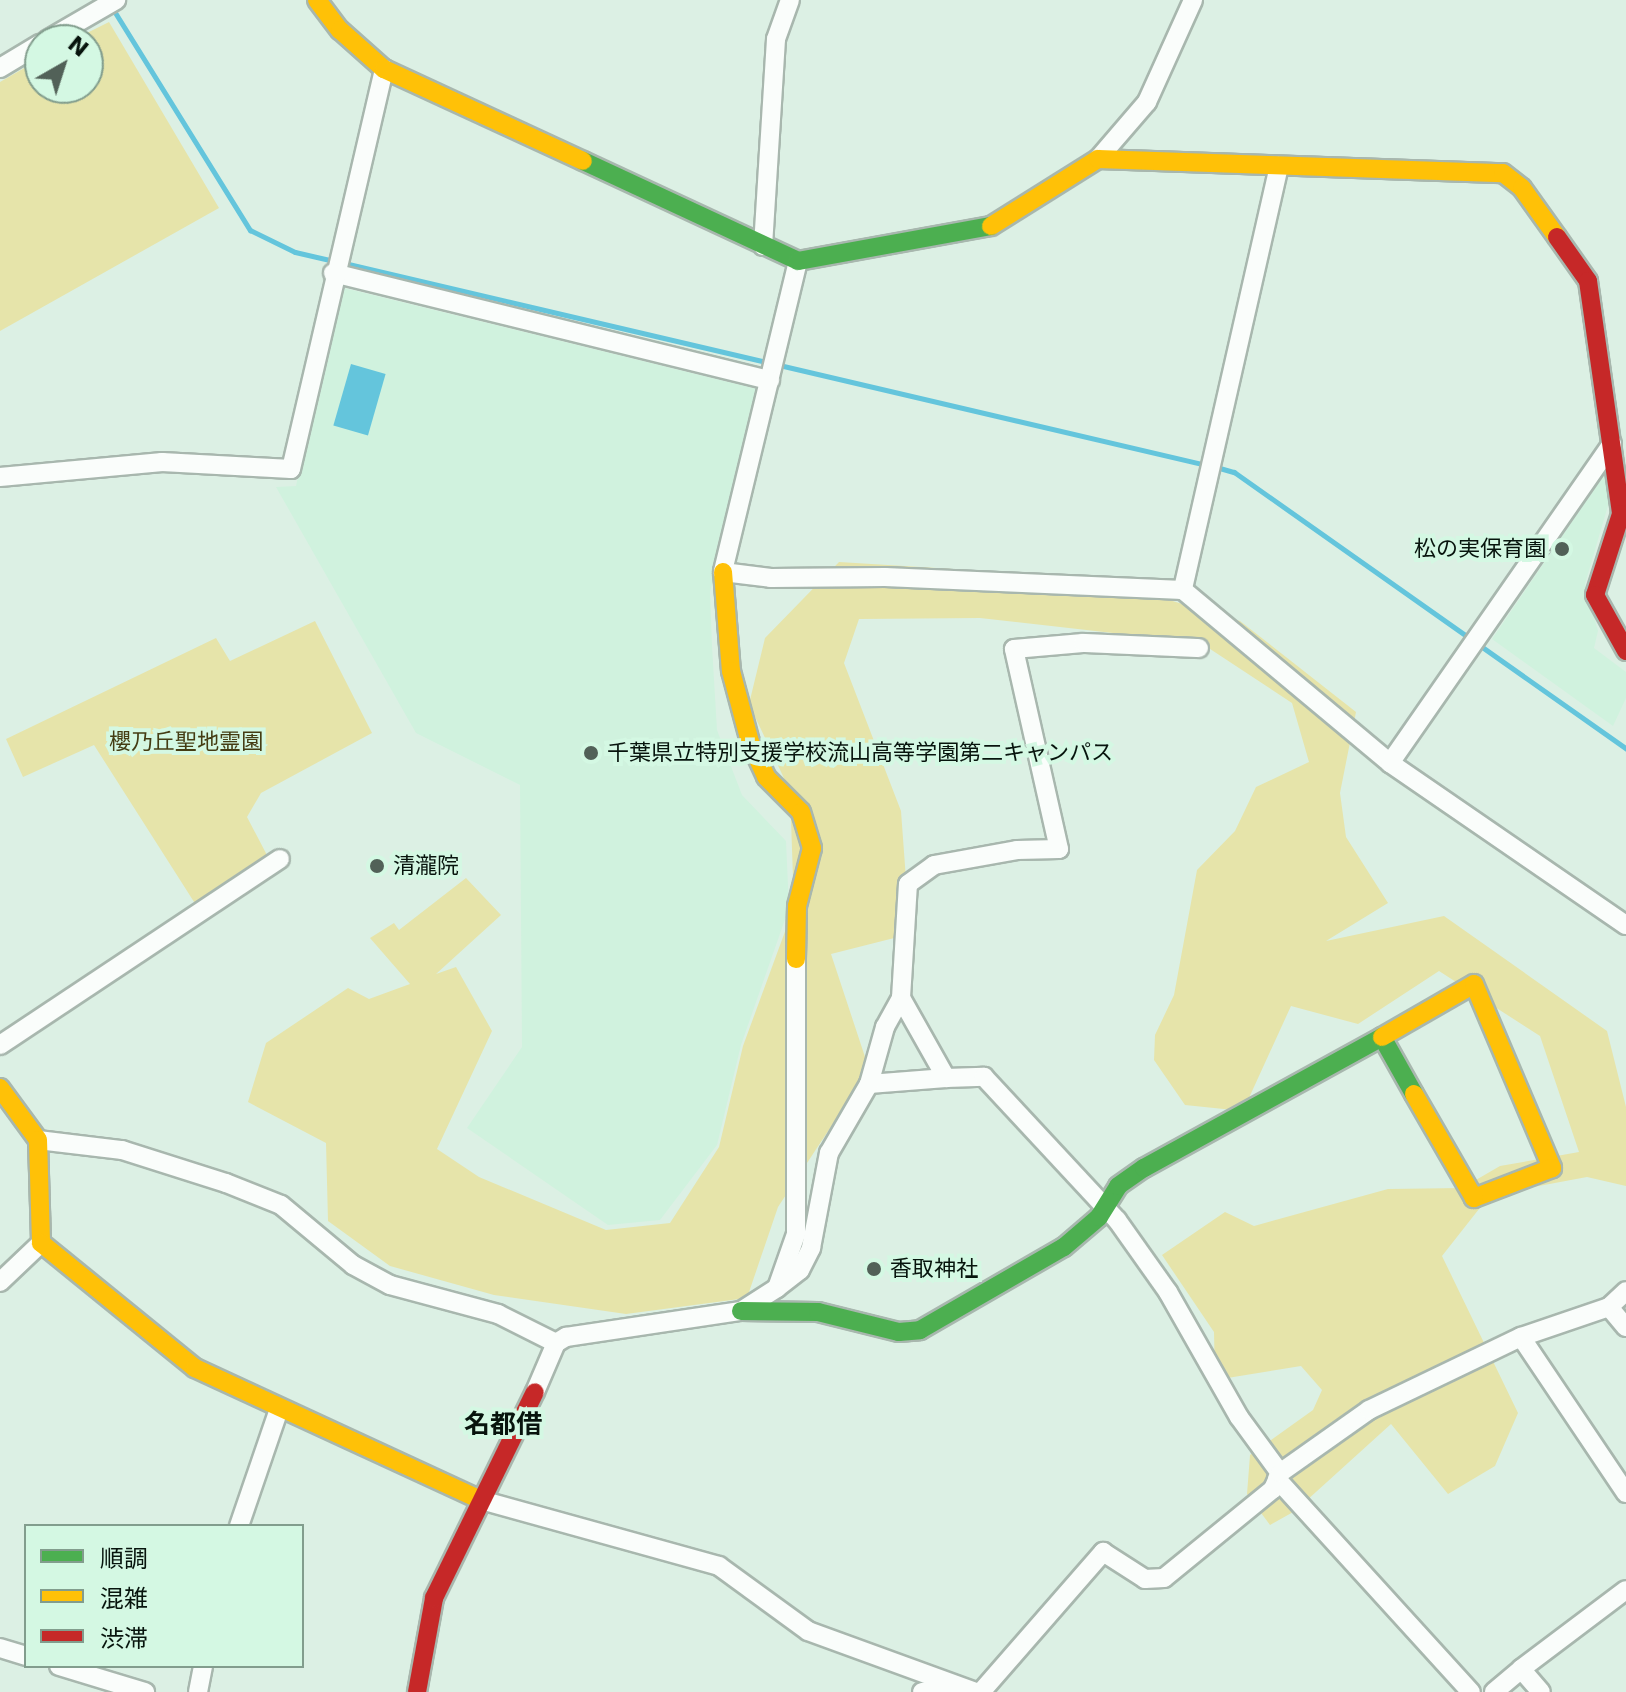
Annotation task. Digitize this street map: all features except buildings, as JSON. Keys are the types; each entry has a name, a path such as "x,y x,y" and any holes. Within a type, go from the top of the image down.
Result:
{"street":[{"path":"317,0 340,30 384,69 798,261 993,226 1098,159 1147,102 1193,0"},
{"path":"763,246 776,39 790,0"},
{"path":"75,24 108,5"},
{"path":"0,68 24,54"},
{"path":"0,477 162,462 291,469 334,270 384,69"},
{"path":"1098,159 1494,171 1522,188 1588,281 1621,514 1595,595 1611,632 1626,651"},
{"path":"1183,590 1205,480 1279,166"},
{"path":"777,1288 796,1234 797,906 812,848 801,812 766,777 750,742 729,658 723,572 798,261"},
{"path":"334,270 772,376"},
{"path":"1390,763 1612,444"},
{"path":"723,572 771,578 885,577 1183,590 1390,763 1626,925"},
{"path":"741,1311 800,1270 811,1248 829,1153 869,1084 885,1027 901,998 905,892 916,876 934,865 972,857 1059,849 1014,649 1083,643 1199,648"},
{"path":"0,1045 280,859"},
{"path":"417,1692 434,1598 556,1343 566,1337 741,1311 818,1312 899,1332 920,1330 1064,1247 1099,1217 1101,1207 1144,1168 1474,984 1552,1168 1474,1198 1382,1037"},
{"path":"901,998 946,1078"},
{"path":"869,1084 984,1077 1014,1104 1101,1207 1117,1220 1161,1281 1210,1372 1279,1476 1471,1692"},
{"path":"0,1088 38,1140 41,1243 0,1282"},
{"path":"38,1140 122,1150 281,1205 353,1265 390,1285 498,1314 556,1343"},
{"path":"41,1243 195,1368 279,1409 481,1500 719,1566 808,1631 955,1686 979,1692 1103,1552 1145,1579 1164,1578 1273,1489 1279,1476 1369,1410 1521,1337 1609,1307 1626,1291"},
{"path":"1609,1307 1626,1327"},
{"path":"1521,1337 1626,1493"},
{"path":"240,1524 279,1409"},
{"path":"1494,1692 1626,1590"},
{"path":"0,1648 24,1655"},
{"path":"66,1668 145,1692"},
{"path":"198,1692 203,1668"},
{"path":"1521,1669 1541,1692"},
{"path":"922,1692 955,1686"}],"shaded area":[{"name":"千葉県立特別支援学校流山高等学園第二キャンパス","path":"344,288 761,390 710,592 712,646 717,730 742,795 786,841 789,908 741,1045 717,1145 660,1220 608,1225 467,1128 522,1047 520,785 416,733 276,487 296,486 335,298"},
{"path":"1608,469 1612,492 1585,584 1598,631 1594,648 1626,672 1626,698 1613,726 1492,639"}],"green space":[{"path":"109,22 219,208 0,331 0,82 24,68 24,104 104,104 104,24"},
{"path":"839,562 1018,573 1142,592 1240,621 1356,712 1340,793 1346,837 1388,903 1326,941 1444,916 1607,1031 1626,1107 1626,1186 1587,1177 1490,1195 1442,1256 1518,1413 1495,1466 1448,1494 1391,1424 1295,1511 1270,1525 1247,1494 1250,1455 1313,1410 1322,1390 1301,1366 1215,1380 1214,1332 1162,1255 1225,1212 1254,1226 1388,1189 1462,1188 1500,1166 1579,1152 1540,1036 1439,971 1358,1024 1291,1006 1243,1111 1185,1105 1154,1060 1155,1035 1174,995 1197,870 1235,831 1256,787 1309,762 1292,703 1201,643 980,618 859,619 844,663 901,811 910,934 831,954 869,1069 778,1207 747,1298 626,1314 494,1295 390,1266 328,1221 326,1143 248,1102 266,1043 348,988 369,999 410,984 370,938 394,923 399,930 466,878 501,915 436,974 456,967 492,1031 437,1149 479,1177 606,1230 670,1223 719,1147 743,1046 794,907 790,791 749,704 765,638"},
{"name":"櫻乃丘聖地霊園","path":"315,621 372,733 261,793 247,817 269,859 196,905 94,745 23,777 6,739 216,638 230,661"}],"water":[{"path":"351,364 386,374 368,435 333,426"}],"waterway":[{"path":"111,6 250,230 295,252 334,261"},
{"path":"344,263 1206,465"},
{"path":"1216,467 1234,472 1626,749"}],"traffic: fast":[{"path":"583,161 798,261 991,226"},
{"path":"741,1311 818,1312 899,1332 920,1330 1064,1247 1099,1217 1118,1186 1144,1168 1382,1037 1414,1094"}],"traffic: slow":[{"path":"317,0 340,30 384,69 583,161"},
{"path":"991,226 1098,159 1503,173 1522,188 1557,237"},
{"path":"723,572 731,671 750,742 766,777 801,812 812,848 797,906 796,959"},
{"path":"1382,1037 1474,984 1552,1168 1474,1198 1414,1094"},
{"path":"0,1088 38,1140 41,1243 195,1368 481,1500"}],"traffic: jam":[{"path":"1557,237 1588,281 1621,514 1595,595 1626,651"},
{"path":"417,1692 434,1598 535,1392"}],"place":[{"name":"松の実保育園","path":"1562,549"},
{"name":"千葉県立特別支援学校流山高等学園第二キャンパス","path":"591,753"},
{"name":"清瀧院","path":"377,866"},
{"name":"香取神社","path":"874,1269"}],"district":[{"name":"名都借","path":"503,1425"}]}
